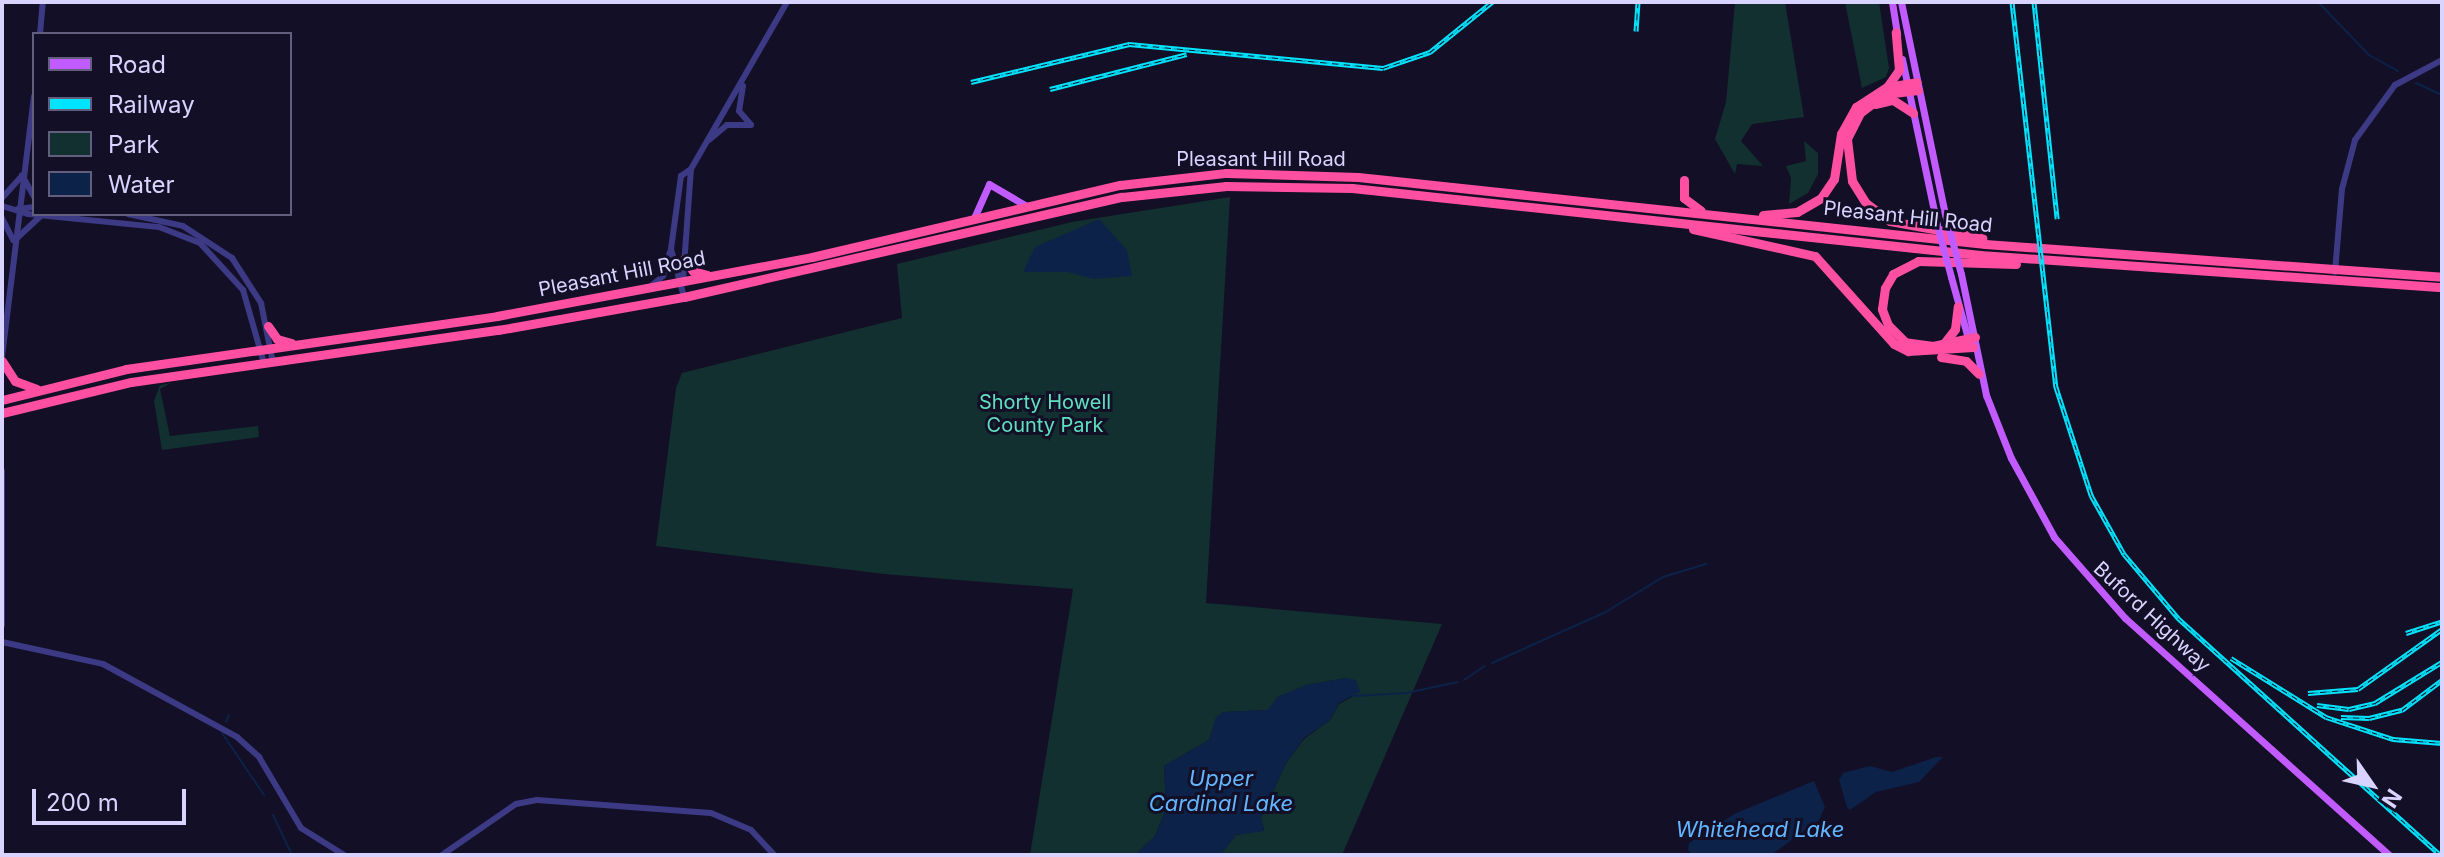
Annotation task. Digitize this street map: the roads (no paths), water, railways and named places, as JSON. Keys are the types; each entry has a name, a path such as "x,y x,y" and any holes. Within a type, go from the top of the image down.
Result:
{"highway":[{"path":"1887,87 1899,70 1896,32"},
{"path":"1740,217 1797,212 1821,198 1834,179 1847,119 1867,97 1887,87 1912,87"},
{"path":"1912,87 1885,94 1860,113 1847,139 1847,162 1858,192 1890,221 2065,251"},
{"path":"1847,162 1856,125 1874,104 1893,100 1913,113"},
{"name":"Pleasant Hill Road","path":"2,400 37,389 156,363 302,345 649,287 1025,205 1179,176 1240,173 1373,178 2065,251 2442,287"},
{"path":"1684,180 1684,198 1708,214"},
{"name":"Pleasant Hill Road","path":"2,413 127,382 269,363 684,297 1122,197 1226,186 1352,188 2091,264 2442,277"},
{"path":"1663,222 1796,249 1829,266 1894,344 1908,351 1972,341"},
{"path":"684,259 693,271 710,276"},
{"path":"1972,341 1942,344 1905,342 1888,325 1882,309 1885,288 1901,268 1918,261 2091,264"},
{"path":"1845,284 1862,316 1898,353 1923,359 1957,358 1979,374"},
{"path":"1942,344 1955,329 1958,306"},
{"path":"268,326 278,340 302,345"},
{"path":"2,359 15,381 37,389"}],"main road":[{"name":"Buford Highway","path":"1892,2 1896,32 1961,274 1979,374 2022,479 2054,537 2082,575 2389,855"},
{"name":"Buford Highway","path":"1901,2 1913,113 1958,306 1972,341"},
{"path":"974,218 989,184 1025,205"}],"street":[{"path":"40,32 43,2"},
{"path":"649,287 663,276 671,249 675,195 681,176 691,169 787,2"},
{"path":"2334,275 2342,189 2355,140 2395,85 2442,60"},
{"path":"707,141 727,125 751,125 739,111 744,80"},
{"path":"2,359 32,109"},
{"path":"682,281 691,169"},
{"path":"22,175 32,193"},
{"path":"2,198 22,175"},
{"path":"2,206 32,212"},
{"path":"18,209 32,207"},
{"path":"14,241 26,225 41,216"},
{"path":"53,216 159,227 200,243 243,290 269,363"},
{"path":"137,216 183,226 222,249 252,285 268,326 266,349"},
{"path":"2,218 14,241"},
{"path":"671,249 684,297"},
{"path":"2,471 2,625"},
{"path":"2,642 103,664 237,737 259,757 301,828 344,855"},
{"path":"442,855 516,804 537,800 711,813 751,830 774,855"}],"water":[{"path":"1099,219 1127,250 1132,276 1094,279 1068,272 1023,272 1035,247"},
{"name":"Upper Cardinal Lake","path":"1346,678 1356,680 1360,692 1339,703 1330,720 1304,738 1286,763 1261,818 1264,831 1236,835 1220,855 1135,855 1155,836 1166,809 1164,766 1209,740 1216,717 1224,712 1268,710 1278,697 1306,685"},
{"path":"1943,757 1919,782 1876,792 1850,810 1847,807 1839,780 1843,773 1870,766 1892,772"},
{"name":"Whitehead Lake","path":"1814,781 1825,807 1819,820 1771,855 1693,855 1688,850 1689,843 1736,813"}],"waterway":[{"path":"2318,2 2369,55 2398,71"},
{"path":"2416,83 2442,95"},
{"path":"1492,663 1604,613 1663,577 1706,564"},
{"path":"1464,680 1485,666"},
{"path":"1354,696 1406,693 1458,682"},
{"path":"226,722 229,715"},
{"path":"222,733 264,795"},
{"path":"273,815 292,855"}],"railway":[{"path":"971,82 1129,44 1383,68 1430,52 1492,2"},
{"path":"1636,31 1638,2"},
{"path":"2012,2 2056,387 2091,495 2124,554 2178,618 2440,855"},
{"path":"2034,2 2057,219"},
{"path":"1050,89 1187,54"},
{"path":"2406,633 2442,621"},
{"path":"2308,693 2358,689 2442,629"},
{"path":"2231,658 2326,717 2393,739 2442,743"},
{"path":"2317,705 2349,709 2375,703 2442,662"},
{"path":"2341,717 2369,718 2402,710 2442,680"}],"park label":[{"name":"Shorty Howell County Park","path":"1045,414"}]}
